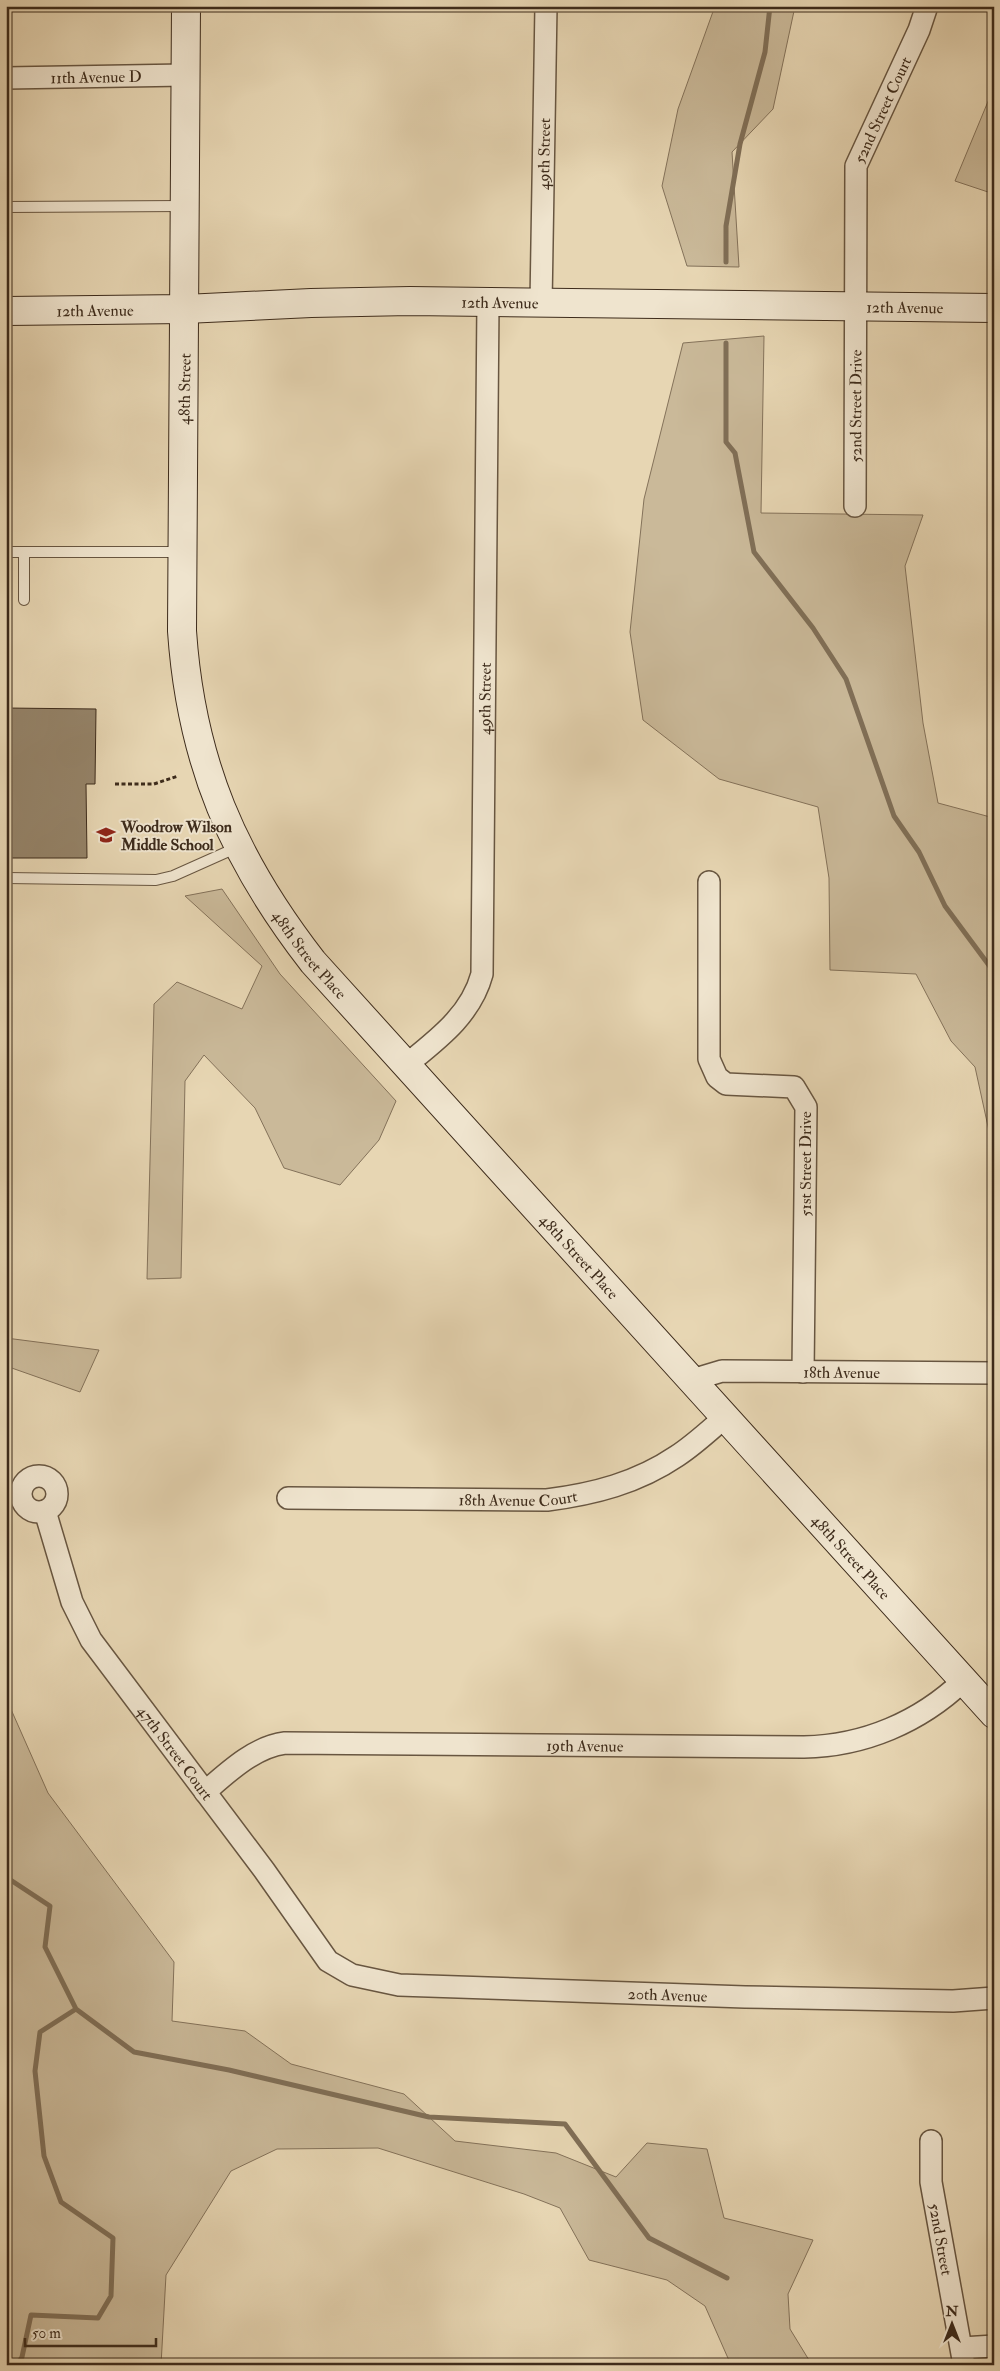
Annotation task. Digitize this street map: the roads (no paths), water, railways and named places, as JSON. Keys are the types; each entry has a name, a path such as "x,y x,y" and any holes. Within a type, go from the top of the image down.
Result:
{"street":[{"name":"48th Street","path":"186,6 182,552 184,660 199,745 207,770"},
{"name":"49th Street","path":"541,303 546,6"},
{"name":"52nd Street Court","path":"854,306 856,166 919,30 927,6"},
{"name":"11th Avenue D","path":"6,78 185,75"},
{"name":"49th Street","path":"406,1065 460,1017 477,991 482,974 488,302"},
{"name":"12th Avenue","path":"6,311 185,309 311,303 488,302 994,308"},
{"name":"52nd Street Drive","path":"854,306 855,506"},
{"name":"48th Street Place","path":"207,770 238,847 281,921 313,962 994,1714"},
{"name":"51st Street Drive","path":"709,882 709,1060 717,1077 726,1084 794,1086 806,1107 803,1372"},
{"name":"18th Avenue","path":"692,1380 722,1371 994,1373"},
{"name":"18th Avenue Court","path":"288,1498 547,1500 572,1497 635,1480 678,1456 725,1417"},
{"name":"47th Street Court","path":"46,1511 72,1602 91,1640 160,1735 205,1792 317,1947 328,1961 343,1971"},
{"name":"19th Avenue","path":"205,1792 259,1750 270,1745 285,1743 794,1747 841,1744 865,1739 925,1712 942,1701 964,1681"},
{"name":"20th Avenue","path":"343,1971 352,1975 399,1985 765,1998 952,2001 994,1998"},
{"name":"52nd Street","path":"931,2140 932,2182 938,2229 963,2356"},
{"path":"963,2356 994,2346"}],"lane":[{"path":"6,207 184,206"},
{"path":"6,552 182,552"},
{"path":"24,552 24,600"},
{"path":"6,878 156,880 173,876 238,847"}],"waterway":[{"path":"726,262 726,226 740,144 765,52 770,6"},
{"path":"726,343 726,442 735,453 754,552 813,628 846,679 894,816 919,852 945,906 994,972"},
{"path":"6,1829 6,1836"},
{"path":"6,1877 50,1906 45,1947 76,2009 134,2052 229,2070 429,2117 565,2124 649,2238 727,2278"},
{"path":"17,2365 22,2357 31,2315 98,2318 111,2296 113,2238 61,2202 44,2156 35,2071 40,2032 76,2009"}],"place":[{"name":"Woodrow Wilson Middle School","path":"106,835"}]}
